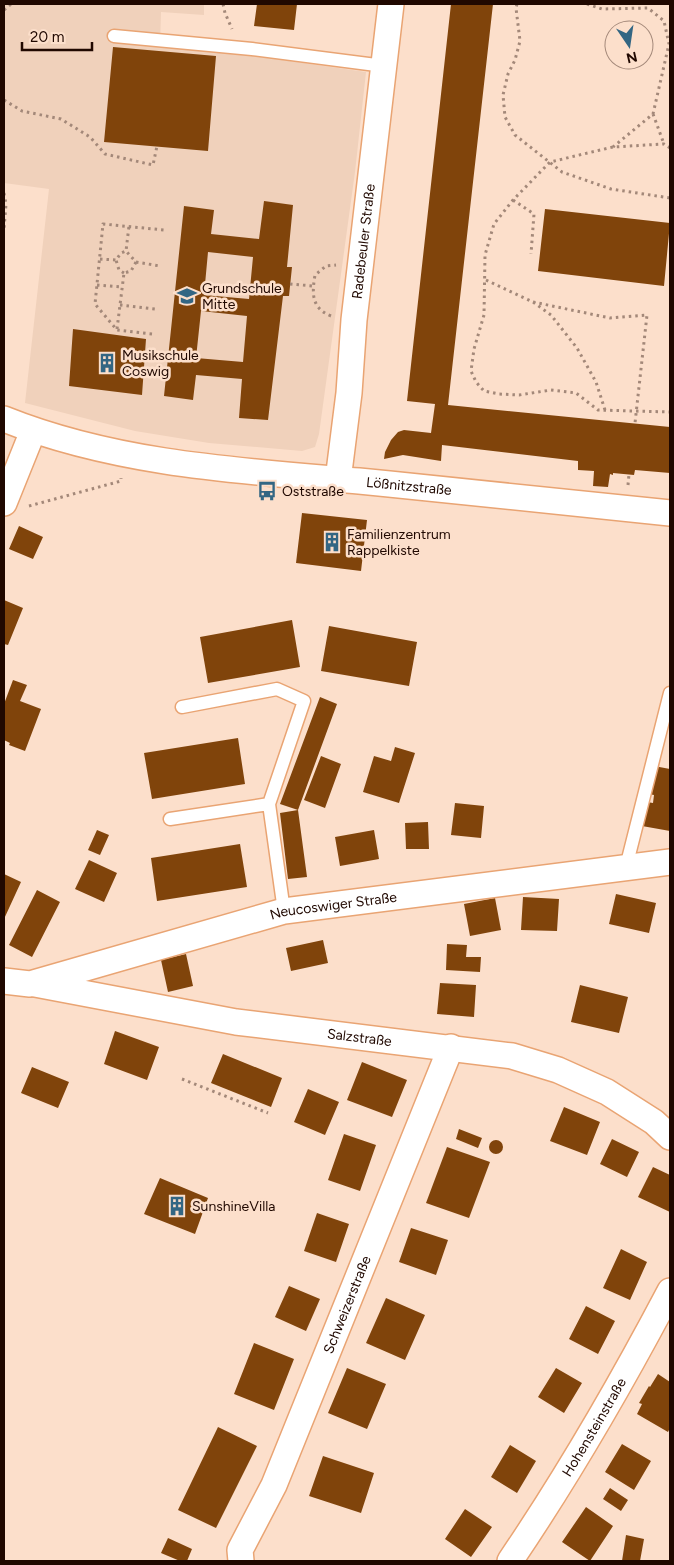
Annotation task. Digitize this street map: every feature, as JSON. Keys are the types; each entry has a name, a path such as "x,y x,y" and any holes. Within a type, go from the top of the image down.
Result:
{"street":[{"name":"Radebeuler Straße","path":"338,480 349,393 354,320 391,4"},
{"name":"Lößnitzstraße","path":"4,419 33,431 127,455 270,474 473,492 670,513"},
{"path":"13,505 33,431"},
{"name":"Neucoswiger Straße","path":"4,982 30,984 284,911 670,862"},
{"name":"Salzstraße","path":"30,984 236,1022 512,1056 558,1070 607,1092 654,1122 670,1137"},
{"name":"Schweizerstraße","path":"241,1561 240,1550 274,1484 451,1047"},
{"name":"Hohensteinstraße","path":"510,1561 584,1446 633,1361 670,1291"}],"lane":[{"path":"114,36 252,49 384,66"},
{"path":"182,708 278,689 304,701 269,804 284,911"},
{"path":"626,867 670,693"},
{"path":"170,819 269,804"}],"path":[{"path":"4,10 12,4"},
{"path":"517,4 520,41 515,60 508,74 504,95 505,117 515,135 562,172 611,189 670,198"},
{"path":"588,4 602,9 648,8 664,22 669,44 653,114 664,144 670,148"},
{"path":"4,100 22,111 61,119 90,137 105,154 153,164 157,146"},
{"path":"612,147 653,114"},
{"path":"664,144 612,147 550,162 513,200 494,224 485,255 484,314 474,349 471,371 484,391 519,395 551,390 576,392 598,410 670,412"},
{"path":"4,193 6,204 4,229"},
{"path":"513,200 534,214 531,254"},
{"path":"152,334 116,330 95,304 103,224 164,230"},
{"path":"129,226 126,251 136,262 160,266"},
{"path":"116,260 121,253 126,251"},
{"path":"100,259 116,260"},
{"path":"116,260 119,270 124,273"},
{"path":"124,273 131,270 136,262"},
{"path":"354,320 329,315 319,308 312,293 315,274 326,266 348,264 360,267"},
{"path":"116,330 124,273"},
{"path":"486,280 533,302 551,315 577,348 596,382 605,410"},
{"path":"290,284 313,286"},
{"path":"97,285 122,287"},
{"path":"533,302 610,318 648,315 635,423"},
{"path":"120,305 155,309"},
{"path":"13,505 120,481 127,455"},
{"path":"182,1079 268,1113"}],"shaded area":[{"name":"Grundschule Mitte","path":"4,4 204,4 204,15 161,12 160,46 225,52 366,72 355,172 319,434 315,447 302,451 209,443 135,431 25,403 49,189 4,183"}],"building":[{"path":"257,4 297,4 294,30 254,26"},
{"path":"451,4 493,4 448,405 670,427 670,473 635,470 634,475 613,473 613,475 610,474 608,487 593,486 594,471 578,470 578,461 442,445 441,461 403,455 384,459 391,440 398,432 404,430 431,433 435,404 407,401"},
{"path":"113,47 216,56 208,151 104,142"},
{"path":"264,201 293,205 287,267 292,267 289,296 283,296 268,420 239,418 242,379 196,375 193,400 164,396 184,206 214,210 211,234 259,239","holes":["208,252 253,257 249,299 204,295","201,311 247,316 243,362 196,358"]},
{"path":"545,209 670,223 664,286 538,271"},
{"name":"Musikschule Coswig","path":"73,329 146,339 142,395 69,386"},
{"name":"Familienzentrum Rappelkiste","path":"302,513 367,520 361,571 296,563"},
{"path":"19,526 43,537 33,559 9,549"},
{"path":"4,600 23,608 8,645 4,644"},
{"path":"292,620 300,667 208,683 200,637"},
{"path":"329,626 417,642 409,686 321,671"},
{"path":"13,680 27,685 20,701 41,709 25,751 9,745 10,743 4,740 4,704"},
{"path":"320,697 337,704 298,810 280,804"},
{"path":"238,738 245,784 152,799 144,753"},
{"path":"395,747 415,753 399,803 363,792 374,756 391,761"},
{"path":"321,756 341,764 325,808 304,800"},
{"path":"654,766 670,769 670,831 642,826 647,802 653,803 654,795 649,794"},
{"path":"455,803 484,806 481,838 451,835"},
{"path":"298,810 307,877 288,879 280,813"},
{"path":"428,822 429,849 406,849 405,823"},
{"path":"97,830 109,835 100,855 88,850"},
{"path":"374,830 379,859 340,866 335,837"},
{"path":"240,844 247,887 157,901 151,858"},
{"path":"89,860 117,873 104,902 75,889"},
{"path":"4,874 21,882 4,919"},
{"path":"37,890 60,902 32,957 9,945"},
{"path":"616,894 656,903 649,933 609,924"},
{"path":"523,897 559,899 557,931 521,930"},
{"path":"495,898 501,930 470,936 464,904"},
{"path":"323,940 328,963 291,971 286,948"},
{"path":"447,944 467,945 466,957 481,957 480,972 446,970"},
{"path":"186,954 193,986 168,992 161,960"},
{"path":"440,983 476,985 474,1017 437,1014"},
{"path":"580,985 628,997 619,1033 571,1022"},
{"path":"115,1031 159,1047 147,1080 104,1064"},
{"path":"223,1054 282,1078 271,1107 211,1083"},
{"path":"362,1062 407,1080 392,1117 347,1100"},
{"path":"32,1067 69,1082 58,1108 21,1093"},
{"path":"308,1089 339,1102 325,1135 294,1122"},
{"path":"564,1107 600,1122 587,1155 550,1141"},
{"path":"459,1129 482,1138 478,1148 456,1139"},
{"path":"344,1134 376,1145 360,1191 328,1180"},
{"path":"612,1139 639,1152 627,1177 600,1164"},
{"path":"496,1140 501,1142 503,1147 501,1152 496,1154 491,1152 489,1147 491,1142"},
{"path":"447,1147 490,1162 469,1218 426,1203"},
{"path":"653,1167 670,1175 670,1212 638,1197"},
{"name":"SunshineVilla","path":"160,1178 208,1198 195,1234 144,1214"},
{"path":"317,1213 349,1224 336,1262 304,1251"},
{"path":"411,1228 448,1240 436,1275 399,1262"},
{"path":"621,1249 647,1262 630,1300 603,1288"},
{"path":"289,1286 320,1299 306,1331 275,1317"},
{"path":"386,1298 425,1315 405,1360 366,1343"},
{"path":"586,1306 615,1321 598,1354 569,1339"},
{"path":"254,1343 294,1359 274,1410 234,1394"},
{"path":"347,1368 386,1384 367,1429 328,1413"},
{"path":"556,1368 582,1383 564,1413 538,1397"},
{"path":"658,1374 670,1382 670,1428 668,1432 637,1414 642,1404 639,1403"},
{"path":"218,1427 257,1446 216,1528 178,1510"},
{"path":"622,1444 651,1461 634,1490 605,1472"},
{"path":"510,1445 536,1461 517,1493 491,1477"},
{"path":"323,1456 374,1473 361,1513 309,1496"},
{"path":"610,1488 628,1500 621,1511 603,1499"},
{"path":"586,1507 613,1526 590,1561 562,1542"},
{"path":"465,1509 492,1527 471,1557 445,1539"},
{"path":"626,1535 644,1539 640,1561 622,1561"},
{"path":"168,1538 192,1549 187,1561 180,1561 161,1553"}],"place":[{"name":"Grundschule Mitte","path":"187,296"},
{"name":"Musikschule Coswig","path":"107,363"},
{"name":"Oststraße","path":"267,491"},
{"name":"Familienzentrum Rappelkiste","path":"332,542"},
{"name":"SunshineVilla","path":"177,1206"}]}
